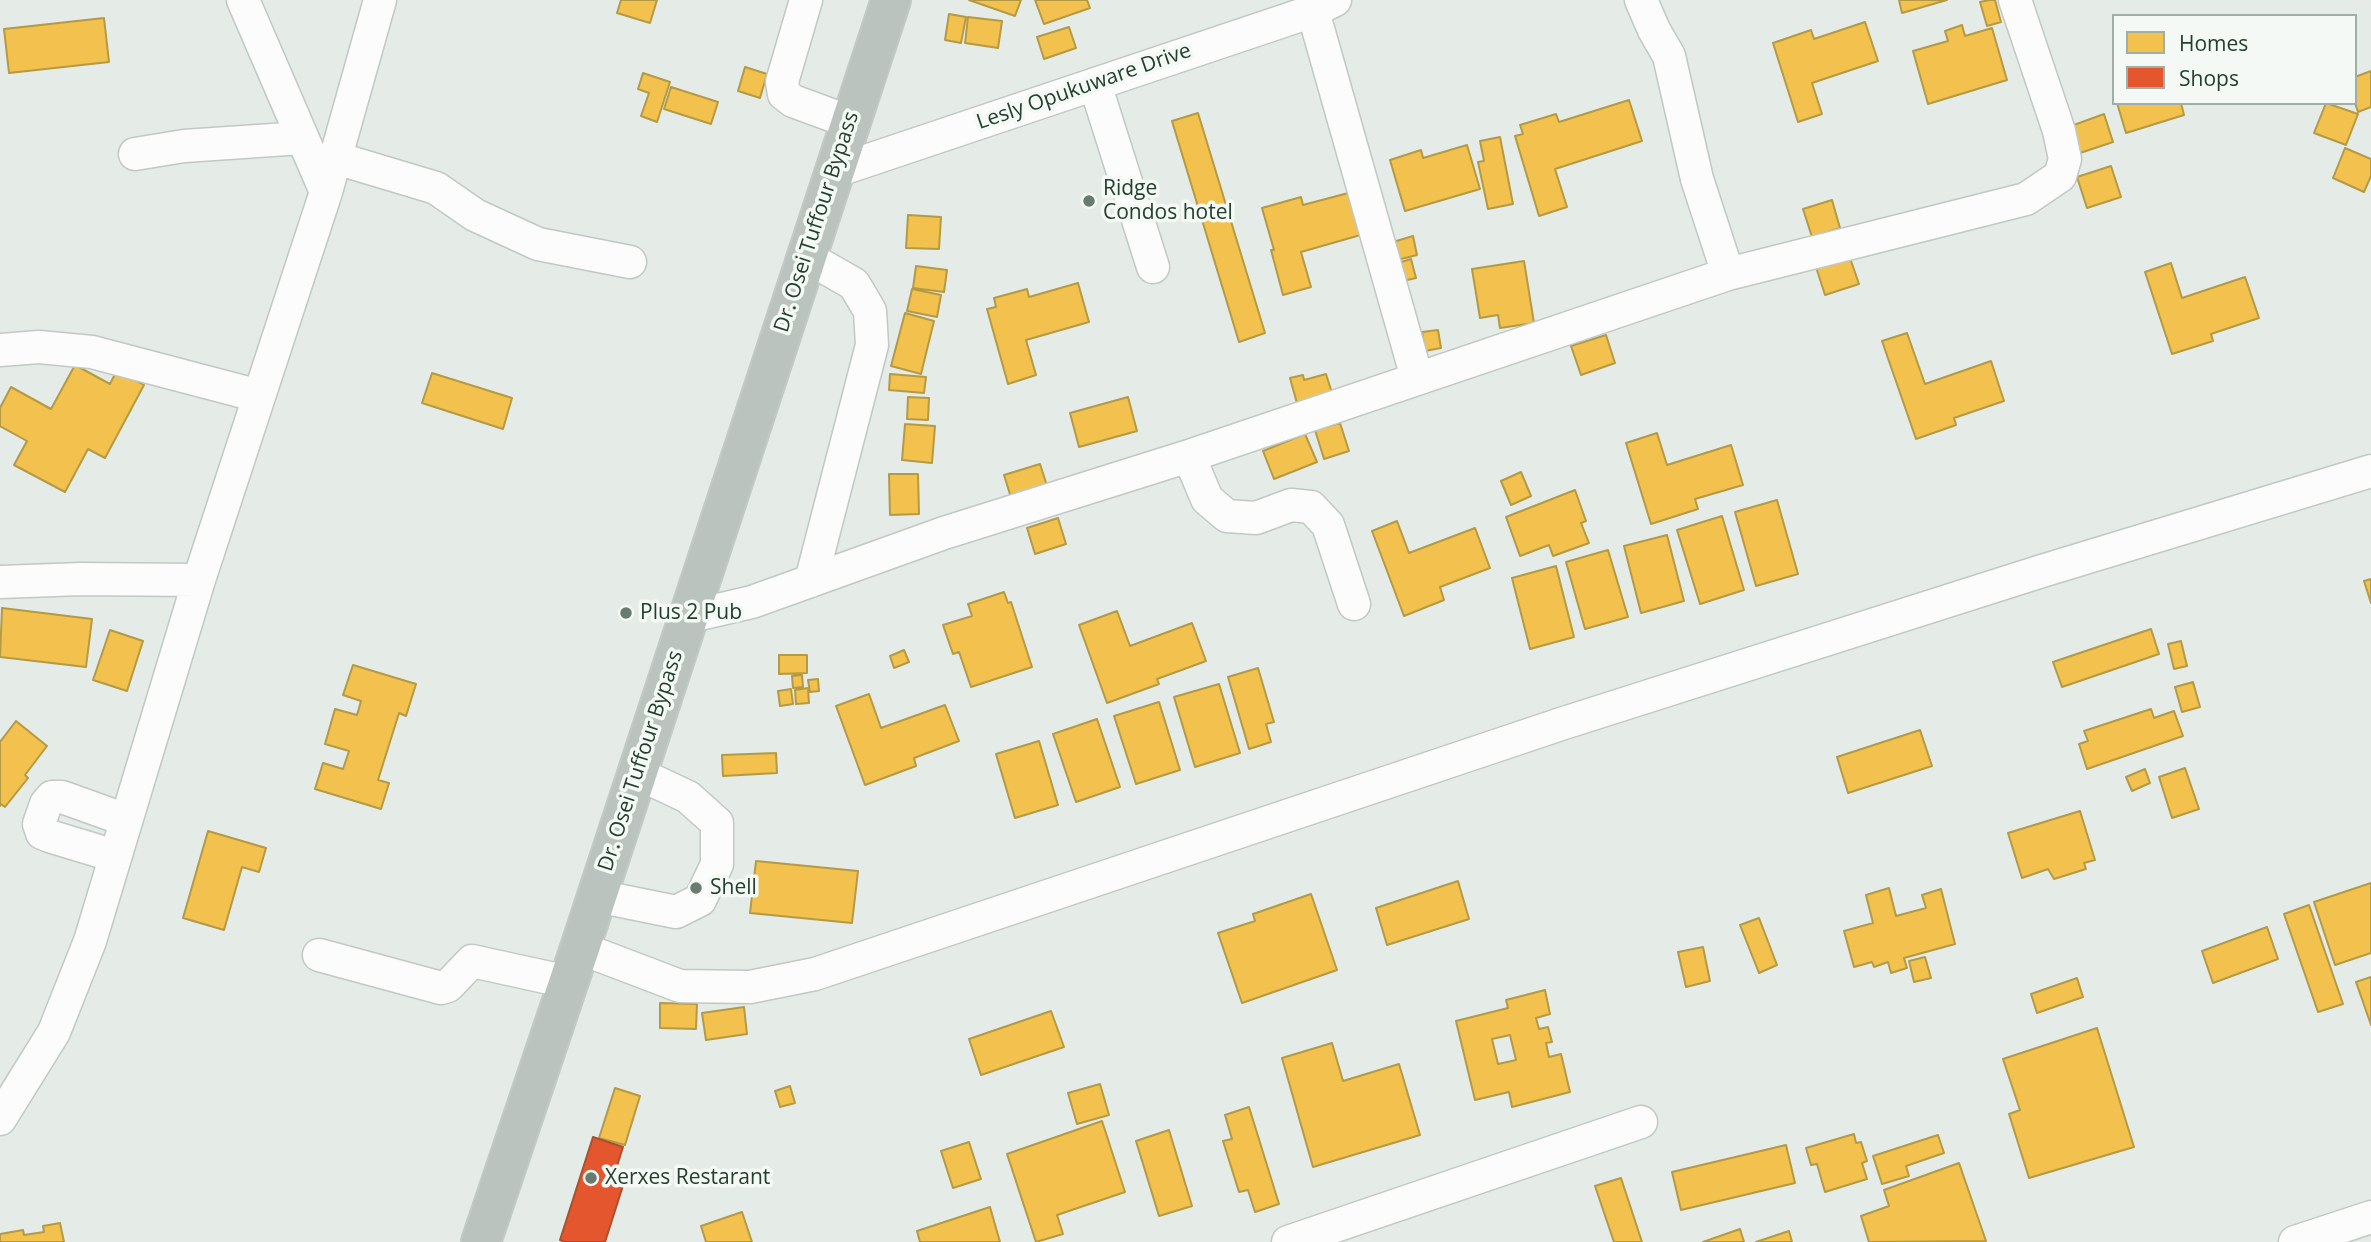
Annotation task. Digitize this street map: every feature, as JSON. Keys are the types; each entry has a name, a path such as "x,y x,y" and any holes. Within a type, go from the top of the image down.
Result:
{"highway":[{"name":"Dr. Osei Tuffour Bypass","path":"481,1242 891,0"}],"street":[{"path":"243,0 326,192"},
{"path":"0,1119 54,1032 90,942 199,580 326,192 380,0"},
{"path":"806,0 782,82 784,94 793,101 850,122"},
{"path":"1641,0 1669,56 1697,179 1728,274"},
{"path":"687,617 752,602 944,533 1189,456 1728,274 2026,199 2060,176 2065,159 2059,131 2015,0"},
{"path":"1324,5 1417,378"},
{"name":"Lesly Opukuware Drive","path":"833,172 1324,5"},
{"path":"1096,84 1153,267"},
{"path":"135,154 184,146 302,138"},
{"path":"336,158 436,188 474,215 538,244 630,262"},
{"path":"805,256 854,284 870,311 873,345 811,581"},
{"path":"0,350 39,347 92,352 259,396"},
{"path":"1189,456 1207,499 1227,516 1256,518 1291,505 1311,507 1328,525 1354,604"},
{"path":"319,955 440,988 448,986 472,961 574,965 680,986 750,987 815,974 1564,723 2042,571 2371,471"},
{"path":"0,582 81,579 199,580"},
{"path":"597,896 676,912 700,900 717,864 717,823 688,797 637,773"},
{"path":"116,856 49,836 42,833 39,824 46,804 52,797 62,797 126,820"},
{"path":"1288,1242 1641,1122"},
{"path":"2295,1242 2371,1217"}],"building: Homes":[{"path":"621,0 657,0 650,23 617,13"},
{"path":"969,0 1021,0 1015,16"},
{"path":"1035,0 1087,0 1090,8 1044,24"},
{"path":"1899,0 1947,0 1902,13"},
{"path":"1995,0 2001,22 1987,26 1980,2"},
{"path":"949,14 966,17 961,43 945,40"},
{"path":"968,17 1002,21 998,48 965,43"},
{"path":"104,18 109,62 9,73 4,29"},
{"path":"1865,22 1878,61 1812,83 1822,114 1798,122 1773,43 1811,30 1814,39"},
{"path":"1962,25 1965,36 1992,28 2007,80 1928,104 1913,51 1948,41 1945,31"},
{"path":"1069,27 1076,48 1044,59 1037,37"},
{"path":"745,67 767,74 760,98 738,91"},
{"path":"2371,71 2371,107 2358,112 2356,105 2357,76"},
{"path":"643,73 670,82 657,122 641,116 649,93 638,89"},
{"path":"671,87 718,102 711,124 664,109"},
{"path":"1629,100 1642,141 1555,169 1567,207 1539,216 1515,136 1523,134 1520,125 1556,114 1559,122"},
{"path":"2118,105 2182,105 2184,115 2126,133"},
{"path":"2325,105 2358,114 2346,145 2314,133"},
{"path":"1198,113 1265,333 1239,342 1172,121"},
{"path":"2104,114 2113,142 2080,153 2071,126"},
{"path":"1500,137 1513,204 1488,209 1478,162 1484,161 1480,141"},
{"path":"1467,145 1480,189 1405,211 1390,160 1421,150 1423,158"},
{"path":"2345,148 2371,159 2371,176 2364,192 2333,178"},
{"path":"2111,166 2121,197 2087,208 2077,177"},
{"path":"1352,192 1364,234 1301,252 1311,287 1283,295 1262,208 1301,197 1303,205"},
{"path":"1832,200 1840,228 1812,237 1803,209"},
{"path":"908,215 941,217 939,249 906,248"},
{"path":"1413,236 1417,255 1397,260 1393,242"},
{"path":"1849,255 1859,284 1825,295 1816,267"},
{"path":"1411,259 1416,278 1403,281 1398,263"},
{"path":"1524,261 1534,323 1500,328 1498,315 1480,318 1472,269"},
{"path":"2171,263 2182,298 2245,277 2259,318 2211,334 2213,341 2172,354 2145,272"},
{"path":"916,266 947,270 944,292 913,288"},
{"path":"1078,283 1089,322 1026,340 1036,375 1008,384 987,309 996,307 994,298 1027,289 1029,297"},
{"path":"912,289 941,295 937,317 907,311"},
{"path":"905,313 934,321 921,374 891,366"},
{"path":"1438,330 1441,348 1425,351 1422,332"},
{"path":"1907,333 1925,384 1991,361 2004,401 1954,418 1956,425 1916,439 1882,341"},
{"path":"1606,335 1615,363 1581,375 1571,346"},
{"path":"75,365 110,384 117,370 144,385 105,458 88,449 65,492 14,465 27,441 0,426 0,408 11,387 51,409"},
{"path":"432,373 512,398 503,429 422,403"},
{"path":"890,374 926,377 924,393 889,390"},
{"path":"1326,374 1333,396 1298,407 1290,378 1303,375 1304,380"},
{"path":"908,397 929,398 928,420 907,419"},
{"path":"1128,397 1137,431 1079,447 1070,413"},
{"path":"1340,423 1349,451 1324,459 1315,430"},
{"path":"905,424 935,426 932,463 902,460"},
{"path":"1657,433 1667,465 1731,445 1743,485 1695,499 1698,509 1651,524 1626,443"},
{"path":"1305,434 1317,462 1274,479 1263,451"},
{"path":"1040,464 1049,492 1013,504 1004,475"},
{"path":"1521,472 1531,496 1511,505 1501,481"},
{"path":"889,474 918,474 919,514 890,515"},
{"path":"1575,490 1586,521 1581,523 1589,543 1553,556 1549,545 1520,556 1506,517"},
{"path":"1777,500 1798,574 1756,586 1735,512"},
{"path":"1722,516 1744,590 1700,604 1677,530"},
{"path":"1058,518 1066,544 1035,554 1027,528"},
{"path":"1397,521 1409,553 1475,528 1490,568 1440,587 1444,600 1404,616 1372,531"},
{"path":"1667,535 1684,601 1641,613 1624,546"},
{"path":"1608,550 1628,617 1585,629 1566,562"},
{"path":"1556,566 1574,637 1530,649 1512,578"},
{"path":"2371,579 2371,603 2364,581"},
{"path":"1004,592 1008,603 1011,602 1032,667 971,687 959,652 953,654 943,625 972,616 968,604"},
{"path":"2,608 92,619 86,667 0,657"},
{"path":"1117,611 1130,646 1192,623 1206,661 1157,679 1159,684 1107,703 1079,625"},
{"path":"2151,629 2159,654 2062,687 2053,662"},
{"path":"110,630 143,641 127,691 93,680"},
{"path":"2181,641 2187,666 2174,669 2168,644"},
{"path":"904,650 909,662 894,668 890,656"},
{"path":"779,655 807,655 807,673 779,674"},
{"path":"353,665 416,684 406,716 399,713 378,780 389,783 381,809 315,789 323,763 343,769 349,751 325,744 335,709 357,715 361,701 343,695"},
{"path":"1258,668 1274,722 1266,724 1271,742 1249,749 1228,677"},
{"path":"802,675 803,687 793,688 792,676"},
{"path":"818,679 819,691 810,692 808,680"},
{"path":"2193,682 2200,707 2182,712 2175,687"},
{"path":"1219,684 1240,753 1195,767 1174,697"},
{"path":"808,688 809,703 796,704 795,690"},
{"path":"791,689 793,704 780,706 778,691"},
{"path":"869,694 881,728 945,705 959,741 914,758 916,766 865,785 836,706"},
{"path":"1159,702 1180,770 1136,784 1114,716"},
{"path":"2151,709 2154,718 2174,711 2183,736 2087,769 2079,744 2088,741 2084,731"},
{"path":"1097,719 1120,787 1076,802 1053,734"},
{"path":"16,721 47,746 25,775 28,778 5,807 1,804 0,806 0,742"},
{"path":"1920,730 1932,766 1848,793 1837,757"},
{"path":"1039,741 1058,805 1015,818 996,754"},
{"path":"776,753 777,773 723,776 722,755"},
{"path":"2185,768 2199,809 2172,818 2159,777"},
{"path":"2145,769 2150,783 2132,791 2126,777"},
{"path":"2080,811 2095,860 2084,863 2086,869 2054,879 2048,869 2022,878 2008,833"},
{"path":"208,831 266,848 259,872 242,867 224,930 183,918"},
{"path":"756,861 858,871 852,923 750,913"},
{"path":"1458,881 1469,919 1387,945 1376,908"},
{"path":"2371,883 2371,953 2335,965 2314,902"},
{"path":"1889,888 1896,916 1926,908 1922,895 1941,889 1955,944 1904,958 1907,968 1891,973 1888,962 1874,967 1872,962 1854,967 1844,931 1873,923 1866,895"},
{"path":"1311,894 1337,970 1242,1003 1218,933 1255,921 1253,914"},
{"path":"2309,905 2343,1004 2318,1012 2284,914"},
{"path":"1759,918 1777,965 1759,973 1740,925"},
{"path":"2267,927 2278,959 2213,983 2202,951"},
{"path":"1703,947 1710,981 1686,987 1678,952"},
{"path":"1925,957 1931,978 1914,982 1909,961"},
{"path":"2371,977 2371,1025 2356,982"},
{"path":"2077,978 2083,997 2037,1013 2031,994"},
{"path":"1545,990 1550,1014 1536,1018 1539,1029 1548,1027 1552,1042 1546,1043 1549,1057 1561,1054 1570,1092 1512,1107 1509,1092 1475,1100 1456,1021 1508,1008 1506,1000","holes":["1510,1035 1516,1060 1498,1064 1492,1039"]},
{"path":"660,1003 697,1004 696,1029 660,1028"},
{"path":"744,1007 747,1034 706,1040 702,1013"},
{"path":"1051,1011 1064,1047 981,1075 969,1039"},
{"path":"2097,1028 2134,1147 2029,1178 2009,1114 2020,1110 2003,1059"},
{"path":"1332,1043 1343,1081 1399,1064 1420,1135 1313,1167 1282,1058"},
{"path":"1100,1084 1109,1115 1077,1124 1068,1093"},
{"path":"790,1086 795,1103 780,1107 775,1091"},
{"path":"615,1088 640,1096 625,1145 599,1138"},
{"path":"1249,1107 1279,1204 1255,1212 1248,1190 1239,1192 1223,1141 1232,1139 1225,1115"},
{"path":"1102,1121 1125,1192 1057,1215 1063,1234 1036,1242 1007,1154"},
{"path":"1169,1130 1192,1206 1159,1216 1136,1141"},
{"path":"1854,1134 1856,1143 1861,1142 1867,1161 1862,1163 1867,1179 1825,1192 1817,1164 1811,1165 1806,1148"},
{"path":"1938,1135 1944,1153 1906,1166 1909,1176 1882,1184 1873,1156"},
{"path":"969,1142 981,1179 953,1188 941,1151"},
{"path":"1786,1145 1795,1183 1681,1210 1672,1172"},
{"path":"1959,1163 1986,1241 1869,1242 1861,1216 1889,1206 1884,1190"},
{"path":"1621,1178 1642,1242 1614,1242 1595,1186"},
{"path":"990,1207 1000,1242 920,1242 917,1231"},
{"path":"742,1212 752,1242 706,1242 701,1226"},
{"path":"60,1223 64,1242 0,1242 0,1234 23,1230 24,1235 44,1232 43,1226"},
{"path":"1740,1229 1744,1242 1703,1242"},
{"path":"1789,1231 1792,1242 1756,1242"}],"building: Shops":[{"path":"593,1137 623,1147 616,1169 627,1173 605,1242 565,1242 560,1240"}],"place":[{"name":"Ridge Condos hotel","path":"1089,201"},
{"name":"Plus 2 Pub","path":"626,613"},
{"name":"Shell","path":"696,888"},
{"name":"Xerxes Restarant","path":"591,1178"}]}
